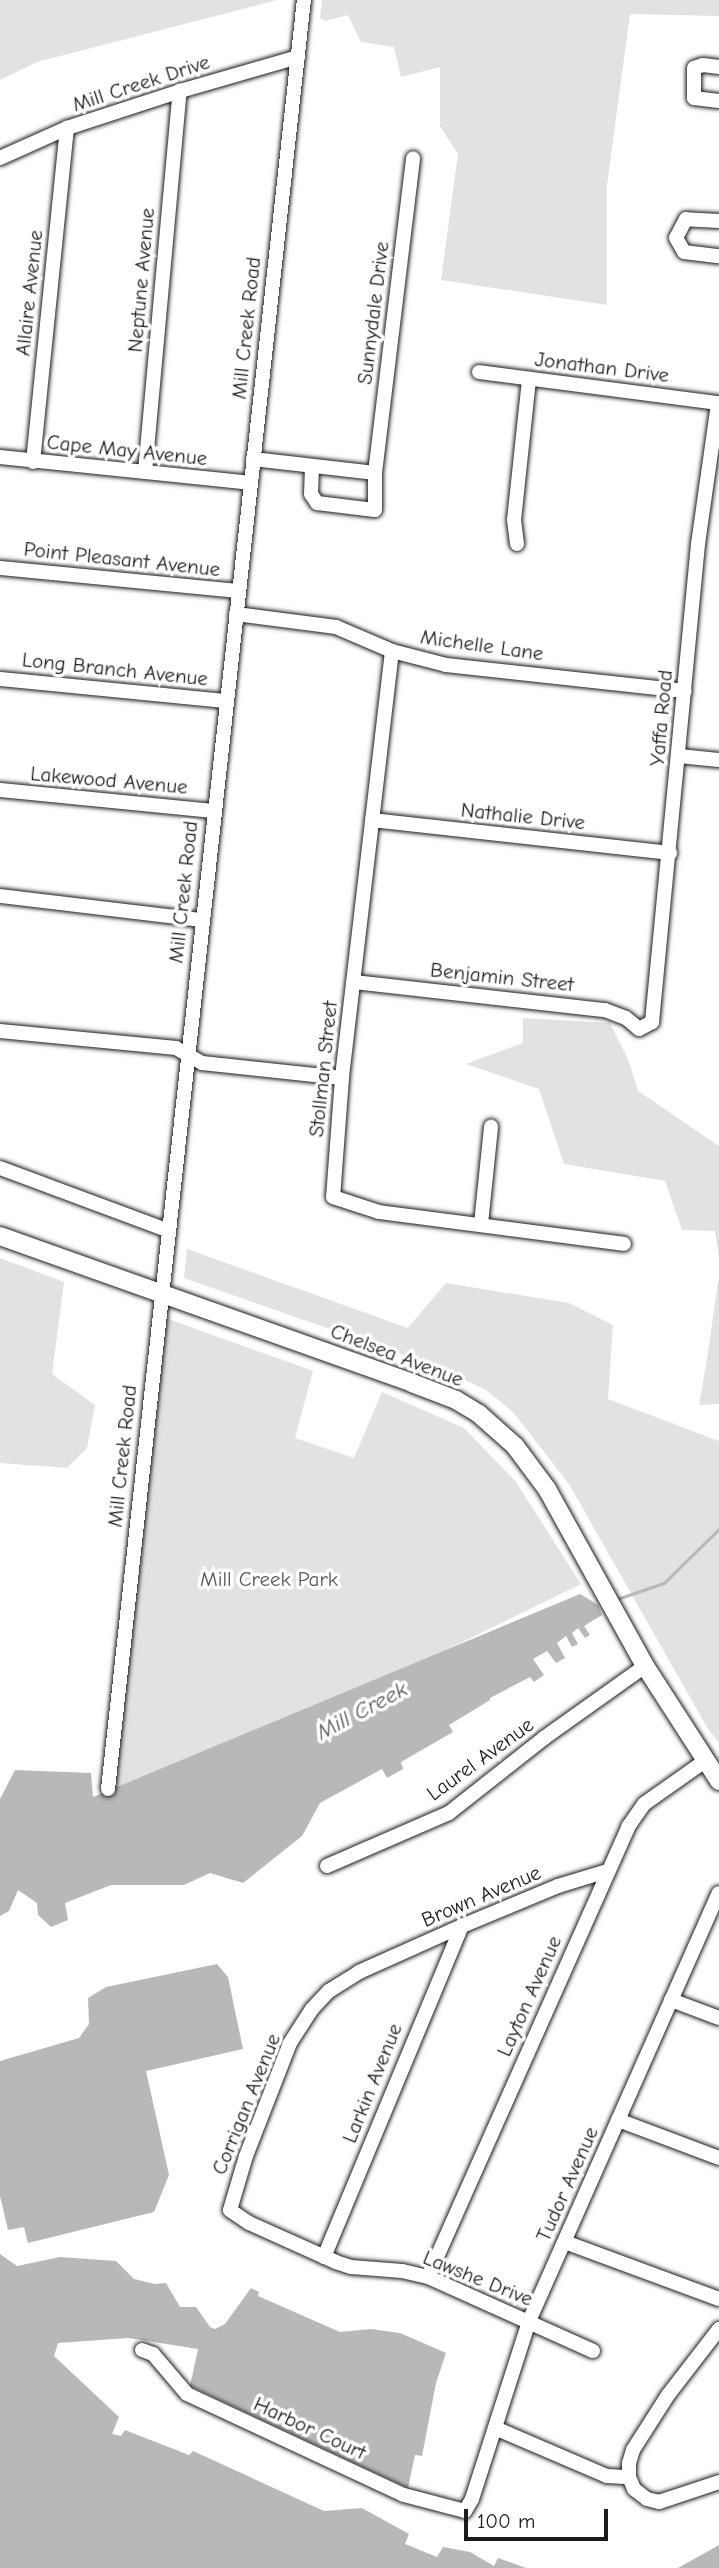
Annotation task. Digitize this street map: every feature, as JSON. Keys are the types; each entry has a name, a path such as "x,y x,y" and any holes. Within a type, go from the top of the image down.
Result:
{"main road":[{"name":"Chelsea Avenue","path":"0,1236 412,1383 456,1400 479,1414 515,1446 547,1489 645,1666 719,1781"}],"street":[{"name":"Mill Creek Road","path":"108,1789 303,0"},
{"name":"Mill Creek Drive","path":"0,158 67,128 180,91 298,58"},
{"path":"719,67 703,65 694,68 694,98 719,101"},
{"name":"Neptune Avenue","path":"145,472 180,91"},
{"name":"Allaire Avenue","path":"33,462 67,128"},
{"name":"Sunnydale Drive","path":"312,466 311,494 317,503 375,510 375,473 413,158"},
{"path":"719,221 686,219 676,238 684,252 719,256"},
{"name":"Jonathan Drive","path":"479,372 719,403"},
{"path":"517,544 514,520 529,379"},
{"name":"Yaffa Road","path":"639,1029 652,1023 654,1013 698,544 719,403"},
{"name":"Cape May Avenue","path":"0,457 250,483"},
{"path":"253,459 375,473"},
{"name":"Point Pleasant Avenue","path":"0,568 239,591"},
{"name":"Michelle Lane","path":"236,614 336,627 392,651 446,665 685,691"},
{"name":"Stollman Street","path":"392,651 342,1078 333,1197 379,1212 624,1244"},
{"name":"Long Branch Avenue","path":"0,679 226,701"},
{"path":"679,756 719,760"},
{"name":"Lakewood Avenue","path":"0,790 214,811"},
{"name":"Nathalie Drive","path":"372,820 670,853"},
{"path":"0,896 202,920"},
{"name":"Benjamin Street","path":"354,982 605,1010 626,1018 639,1029"},
{"path":"0,1031 176,1048 202,1063 342,1078"},
{"path":"481,1224 491,1127"},
{"path":"0,1168 167,1230"},
{"name":"Laurel Avenue","path":"327,1866 449,1813 544,1738 645,1666"},
{"name":"Layton Avenue","path":"428,2277 628,1827 644,1804 705,1761"},
{"name":"Brown Avenue","path":"373,1966 558,1886 607,1871"},
{"name":"Tudor Avenue","path":"472,2499 529,2321 719,1893"},
{"name":"Larkin Avenue","path":"324,2257 462,1926"},
{"name":"Corrigan Avenue","path":"230,2210 246,2156 290,2043 312,2009 329,1991 373,1966"},
{"path":"671,2000 719,2018"},
{"path":"618,2120 719,2158"},
{"name":"Lawshe Drive","path":"230,2210 249,2223 324,2257 351,2267 402,2270 428,2277 593,2350"},
{"path":"565,2242 719,2299"},
{"path":"719,2329 668,2395 645,2430 633,2450 629,2477 634,2489 647,2499 659,2502 719,2482"},
{"name":"Harbor Court","path":"142,2350 153,2354 187,2394 404,2495 457,2511 465,2511 472,2499"},
{"path":"495,2428 607,2476 629,2477"}],"green space":[{"path":"0,0 277,0 37,62 0,80"},
{"path":"322,0 719,0 719,16 630,14 607,185 607,305 441,280 458,154 440,126 440,67 401,77 394,47 361,42 348,15 325,21 320,18"},
{"path":"523,1018 610,1023 628,1059 638,1091 719,1146 719,1258 715,1231 682,1230 665,1181 564,1164 539,1089 466,1064 523,1043"},
{"path":"187,1249 408,1328 446,1283 569,1303 613,1325 608,1399 719,1441 719,1743 708,1729 569,1484 513,1412 486,1390 435,1366 184,1278"},
{"path":"0,1258 64,1282 52,1374 95,1405 87,1448 67,1468 0,1463"},
{"path":"719,1276 719,1404 699,1405 707,1359"},
{"name":"Mill Creek Park","path":"154,1314 313,1371 295,1438 354,1458 382,1392 464,1428 516,1482 581,1584 219,1761 105,1797"}],"water":[{"path":"580,1594 598,1605 602,1615 584,1626 590,1635 585,1638 578,1628 572,1633 578,1644 572,1647 566,1636 557,1643 565,1658 556,1663 547,1651 533,1659 544,1675 534,1682 530,1677 490,1698 449,1725 453,1732 401,1762 403,1769 387,1778 382,1769 320,1803 302,1836 243,1883 210,1873 184,1885 111,1885 65,1903 68,1920 51,1927 38,1915 37,1903 18,1890 9,1911 0,1916 0,1799 15,1770 91,1773 93,1797"},
{"path":"217,1964 228,1977 243,2049 146,2071 169,2175 154,2212 28,2243 24,2227 8,2230 0,2196 0,2061 79,2038 89,2024 88,1998 106,1987"},
{"path":"0,2254 17,2266 60,2257 116,2261 134,2279 155,2284 166,2283 180,2307 196,2307 210,2327 215,2329 225,2324 251,2288 259,2292 258,2296 340,2332 371,2329 400,2333 446,2353 436,2383 422,2456 415,2455 408,2488 190,2386 198,2349 128,2338 58,2343 54,2356 119,2417 112,2434 121,2436 125,2430 189,2455 193,2451 324,2511 362,2508 409,2534 405,2544 437,2557 443,2547 470,2552 494,2566 498,2558 526,2568 0,2568"},
{"path":"719,2545 719,2568 678,2568"}],"waterway":[{"name":"Mill Creek","path":"614,1600 664,1583 719,1529"}]}
